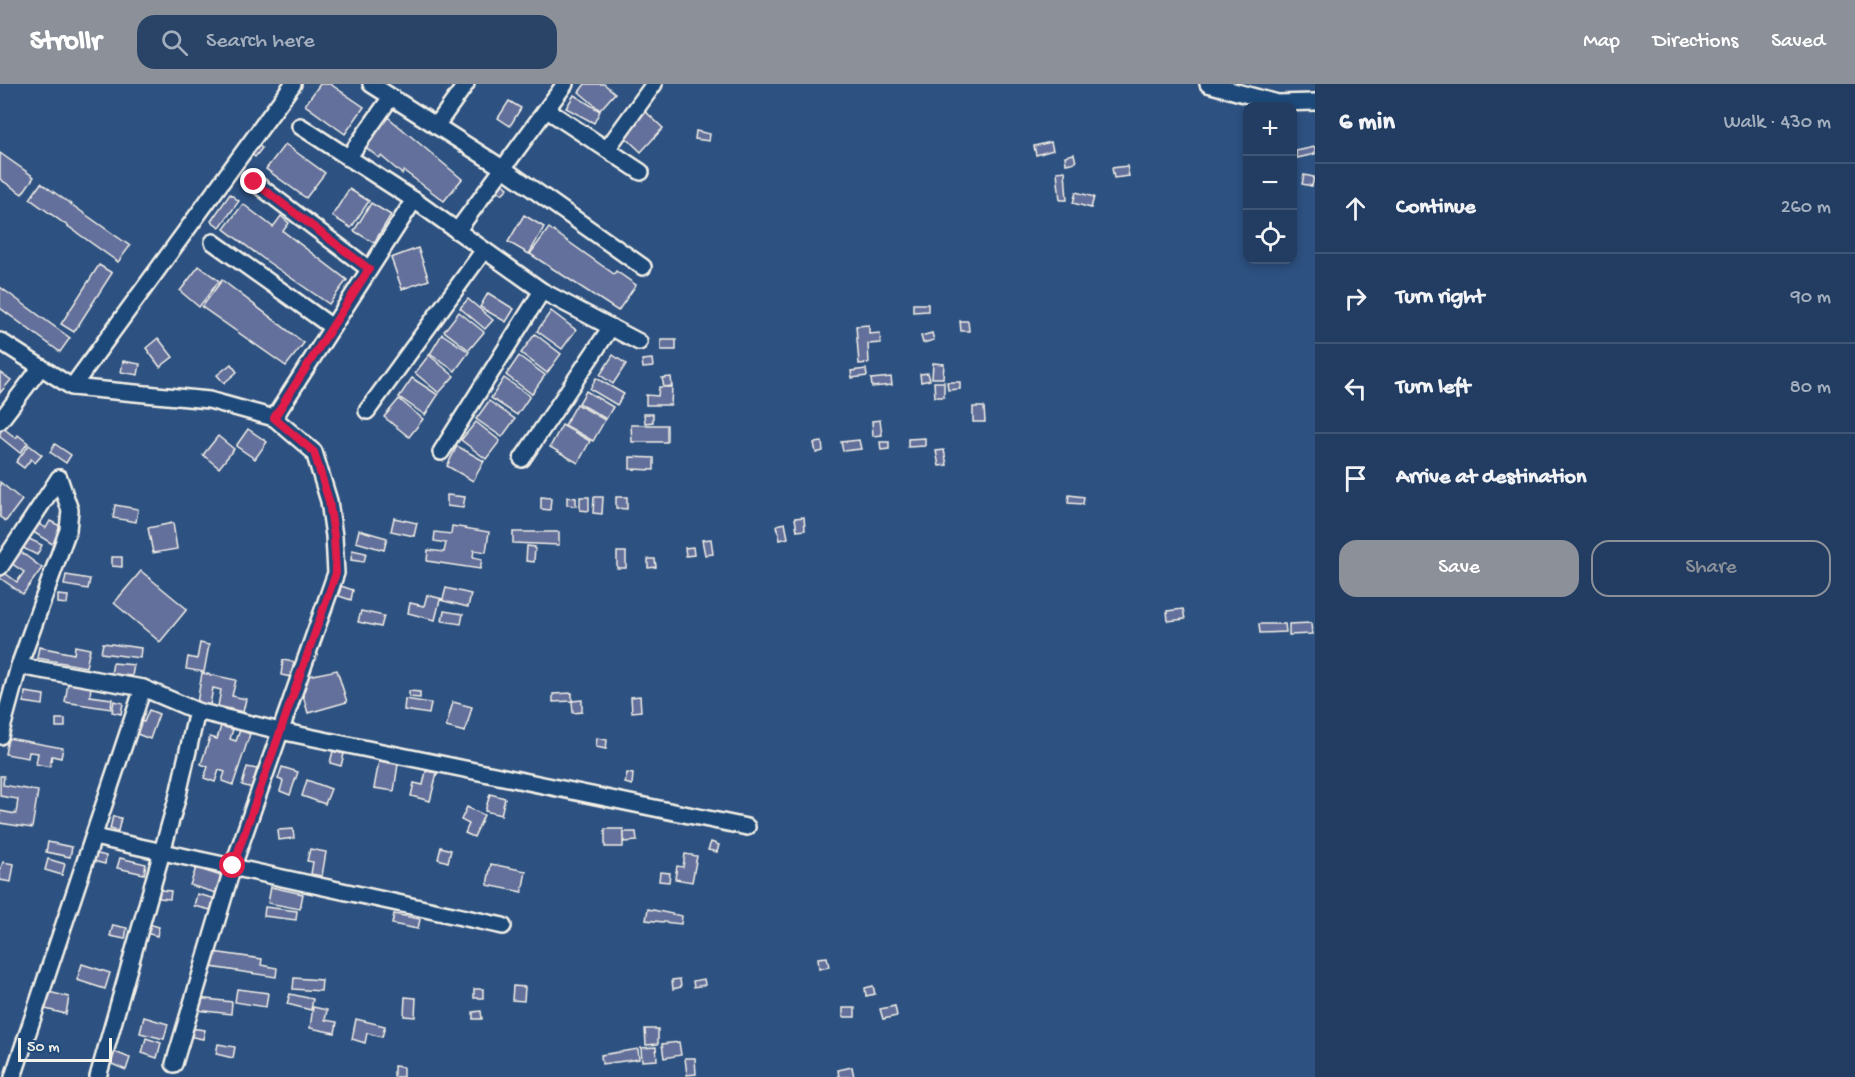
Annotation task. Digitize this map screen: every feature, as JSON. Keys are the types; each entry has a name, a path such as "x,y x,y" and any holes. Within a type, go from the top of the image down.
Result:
{"street":[{"path":"72,387 293,84"},
{"path":"371,84 504,169 643,267"},
{"path":"436,126 466,84"},
{"path":"457,231 565,84"},
{"path":"607,149 654,84"},
{"path":"1208,84 1276,103 1315,102"},
{"path":"348,158 391,97"},
{"path":"547,110 642,172"},
{"path":"300,126 414,200 542,291 639,342"},
{"path":"254,182 369,269"},
{"path":"274,418 414,200"},
{"path":"213,242 332,327"},
{"path":"367,411 484,250"},
{"path":"441,452 542,291"},
{"path":"522,459 611,327"},
{"path":"0,341 72,387 208,400 274,418 314,452 329,501 336,573 233,866 174,1064"},
{"path":"0,421 41,367"},
{"path":"0,567 59,478 70,510 68,530 19,666 0,736"},
{"path":"19,666 143,688 197,711 280,731 747,827"},
{"path":"14,1077 143,688"},
{"path":"98,1077 162,850 197,711"},
{"path":"94,837 503,926"}],"building":[{"path":"320,84 330,84 364,107 345,134 305,105"},
{"path":"585,84 604,84 615,93 600,110 579,92"},
{"path":"574,95 600,111 594,123 566,108"},
{"path":"509,101 521,108 510,126 498,118"},
{"path":"645,111 663,128 641,152 623,135"},
{"path":"383,113 462,179 444,201 404,171 402,174 381,156 379,158 359,142"},
{"path":"696,131 710,134 709,141 695,139"},
{"path":"1051,142 1053,150 1036,155 1034,146"},
{"path":"257,144 262,148 255,157 250,153"},
{"path":"285,144 325,173 306,198 266,169"},
{"path":"1315,147 1315,154 1297,158 1297,151"},
{"path":"0,153 34,177 22,194 0,179"},
{"path":"1074,154 1076,162 1066,164 1065,156"},
{"path":"1127,166 1129,176 1114,178 1112,168"},
{"path":"1065,171 1067,200 1060,200 1057,172"},
{"path":"1304,175 1314,177 1312,186 1302,184"},
{"path":"500,181 508,188 502,194 494,187"},
{"path":"41,183 130,246 118,262 30,199"},
{"path":"349,189 369,201 351,228 332,216"},
{"path":"1076,192 1094,197 1091,208 1073,203"},
{"path":"230,194 239,201 220,227 211,221"},
{"path":"371,203 391,215 374,243 354,231"},
{"path":"243,204 273,227 281,216 289,223 283,231 347,280 329,304 224,229"},
{"path":"524,215 544,227 529,254 508,242"},
{"path":"549,228 614,274 616,271 636,285 618,311 530,254"},
{"path":"418,248 429,280 402,289 391,258"},
{"path":"99,265 112,273 74,332 61,324"},
{"path":"199,266 219,281 199,307 180,291"},
{"path":"222,280 304,343 286,366 202,307"},
{"path":"0,287 70,338 60,352 0,308"},
{"path":"488,293 514,309 506,322 480,307"},
{"path":"468,299 493,320 485,329 460,308"},
{"path":"913,304 928,304 928,311 913,312"},
{"path":"551,311 576,330 562,349 537,331"},
{"path":"459,312 484,332 469,350 444,331"},
{"path":"960,321 968,321 969,331 961,331"},
{"path":"869,325 869,334 880,333 881,343 868,344 869,363 859,364 856,326"},
{"path":"932,333 934,340 923,343 921,336"},
{"path":"442,334 469,352 455,371 430,354"},
{"path":"535,334 561,354 547,373 521,353"},
{"path":"158,338 173,357 160,367 146,348"},
{"path":"661,340 676,340 676,350 661,350"},
{"path":"429,355 454,376 439,393 415,373"},
{"path":"613,355 626,364 613,384 600,375"},
{"path":"519,356 545,375 532,394 506,375"},
{"path":"652,359 653,367 643,368 642,360"},
{"path":"123,361 140,364 138,375 121,372"},
{"path":"933,363 944,364 943,378 932,378"},
{"path":"231,364 237,372 224,383 217,375"},
{"path":"866,369 867,376 852,378 851,371"},
{"path":"0,372 11,380 0,393"},
{"path":"928,373 930,380 921,382 920,374"},
{"path":"671,377 672,386 664,387 662,378"},
{"path":"891,377 892,385 872,387 871,379"},
{"path":"412,378 438,395 425,415 399,397"},
{"path":"504,378 530,396 517,415 491,398"},
{"path":"596,378 624,394 617,405 590,389"},
{"path":"934,382 944,382 944,397 935,397"},
{"path":"947,382 960,382 960,389 948,390"},
{"path":"659,387 672,387 671,405 646,405 646,395 658,396"},
{"path":"586,391 613,407 606,419 579,403"},
{"path":"399,399 423,419 409,437 384,417"},
{"path":"489,401 515,419 502,437 476,419"},
{"path":"577,404 605,420 593,441 565,425"},
{"path":"973,407 984,407 985,422 973,422"},
{"path":"644,414 653,414 653,422 645,423"},
{"path":"880,420 882,435 873,436 872,421"},
{"path":"476,422 500,441 486,459 461,440"},
{"path":"562,425 590,441 578,463 550,447"},
{"path":"631,425 667,425 667,442 632,442"},
{"path":"3,428 16,438 18,435 28,443 20,453 0,437"},
{"path":"248,429 267,442 255,459 236,446"},
{"path":"218,436 234,449 219,468 203,455"},
{"path":"925,438 925,446 908,447 908,439"},
{"path":"859,440 861,449 843,451 841,442"},
{"path":"822,442 823,451 816,453 814,443"},
{"path":"880,442 889,442 889,449 881,450"},
{"path":"55,444 71,455 66,463 50,452"},
{"path":"29,445 42,455 35,463 31,459 24,468 16,462"},
{"path":"457,446 484,461 473,481 447,466"},
{"path":"944,450 947,465 939,466 936,451"},
{"path":"630,457 654,458 654,470 630,469"},
{"path":"0,482 22,500 6,521 0,517"},
{"path":"447,495 465,497 463,508 447,506"},
{"path":"1069,495 1084,497 1083,504 1068,503"},
{"path":"541,497 551,498 550,510 541,509"},
{"path":"567,497 576,498 576,506 567,505"},
{"path":"580,497 589,497 589,511 580,510"},
{"path":"594,497 603,497 602,514 593,513"},
{"path":"616,497 627,497 627,509 616,508"},
{"path":"115,505 138,509 136,522 113,518"},
{"path":"804,517 805,530 797,531 795,518"},
{"path":"394,518 417,523 414,536 391,531"},
{"path":"50,521 64,528 54,545 30,530 35,522 46,528"},
{"path":"173,523 177,549 153,553 148,528"},
{"path":"785,523 788,538 780,540 777,525"},
{"path":"452,526 489,532 486,552 474,550 473,557 482,559 480,569 427,561 428,550 444,552 446,543 434,541 435,532 451,534"},
{"path":"359,530 387,538 384,550 356,542"},
{"path":"513,532 559,532 559,545 513,543"},
{"path":"25,537 42,545 37,555 21,547"},
{"path":"711,539 713,554 705,555 702,540"},
{"path":"527,546 535,547 534,562 526,561"},
{"path":"693,547 694,555 686,556 685,548"},
{"path":"17,549 42,568 23,594 0,578 2,571 17,582 24,572 8,561"},
{"path":"352,550 366,553 364,562 351,560"},
{"path":"617,552 626,552 626,568 617,568"},
{"path":"112,557 122,557 122,567 112,566"},
{"path":"648,559 655,559 656,567 648,568"},
{"path":"141,571 187,609 160,642 114,603"},
{"path":"66,575 90,579 88,589 64,585"},
{"path":"341,586 353,590 351,600 339,596"},
{"path":"446,588 471,594 468,607 440,600 435,620 408,613 410,603 424,606 427,595 443,599"},
{"path":"58,595 68,596 67,604 58,603"},
{"path":"1183,609 1185,619 1168,621 1167,611"},
{"path":"361,611 384,616 381,627 358,622"},
{"path":"444,611 463,614 461,624 442,621"},
{"path":"1311,623 1312,634 1289,635 1289,624"},
{"path":"1259,624 1285,624 1286,632 1260,633"},
{"path":"103,643 141,648 140,658 101,653"},
{"path":"200,643 209,645 204,672 186,669 188,657 197,659"},
{"path":"75,646 90,649 86,667 37,658 39,647 74,654"},
{"path":"283,660 294,662 291,677 281,675"},
{"path":"113,663 134,665 132,676 111,674"},
{"path":"337,670 347,702 308,713 298,678"},
{"path":"202,673 236,680 232,696 246,699 243,712 218,706 221,690 213,688 210,705 197,703"},
{"path":"68,683 91,686 90,696 112,699 111,709 65,702"},
{"path":"409,691 420,692 420,698 409,697"},
{"path":"25,692 44,695 43,705 24,702"},
{"path":"572,693 572,701 553,702 553,694"},
{"path":"640,696 641,711 632,712 631,697"},
{"path":"405,699 431,703 429,714 404,710"},
{"path":"582,700 582,712 573,713 572,701"},
{"path":"114,701 123,703 121,714 112,712"},
{"path":"453,702 472,707 465,732 446,727"},
{"path":"149,710 159,714 150,739 132,732 136,720 144,722"},
{"path":"56,719 65,719 65,727 56,727"},
{"path":"221,726 233,729 230,739 236,741 240,730 250,734 233,785 222,781 225,772 219,770 215,782 204,778 208,767 201,764 210,737 217,739"},
{"path":"8,738 63,748 61,758 52,756 50,767 36,764 38,753 29,752 28,758 5,754"},
{"path":"597,738 607,740 606,749 596,747"},
{"path":"333,751 344,754 341,766 330,763"},
{"path":"379,761 398,764 394,791 374,788"},
{"path":"247,767 257,769 252,788 242,785"},
{"path":"282,767 298,772 290,795 280,791 283,781 278,779"},
{"path":"426,771 437,773 430,801 411,796 414,783 423,785"},
{"path":"627,773 633,774 632,785 625,783"},
{"path":"0,776 4,776 3,785 38,791 32,828 0,823 0,811 16,814 18,799 0,796"},
{"path":"307,780 331,789 325,804 302,796"},
{"path":"490,794 505,798 501,815 485,811"},
{"path":"467,807 484,815 474,837 465,833 469,824 461,820"},
{"path":"113,816 121,818 118,831 110,829"},
{"path":"293,829 294,838 279,840 278,830"},
{"path":"605,829 623,829 623,847 605,847"},
{"path":"624,832 636,832 637,841 624,842"},
{"path":"48,842 72,847 70,857 46,852"},
{"path":"711,842 719,845 717,852 708,850"},
{"path":"441,847 451,850 448,862 438,859"},
{"path":"310,849 326,852 322,876 311,874 313,862 307,861"},
{"path":"91,852 106,856 105,864 89,860"},
{"path":"685,854 697,856 692,882 675,879 677,866 683,867"},
{"path":"120,858 146,864 144,874 117,868"},
{"path":"48,859 65,864 62,875 45,870"},
{"path":"3,862 14,864 11,882 0,880"},
{"path":"491,864 526,871 522,892 487,885"},
{"path":"196,868 221,876 216,893 190,885"},
{"path":"660,872 670,873 669,882 659,881"},
{"path":"271,887 303,894 300,909 268,903"},
{"path":"160,890 171,891 170,899 159,898"},
{"path":"197,894 213,898 211,910 194,906"},
{"path":"265,907 297,911 296,920 264,916"},
{"path":"648,909 682,916 681,924 646,920"},
{"path":"394,914 420,919 418,929 392,924"},
{"path":"149,924 159,927 157,936 146,933"},
{"path":"113,925 127,928 125,939 110,936"},
{"path":"213,952 262,959 261,965 277,968 276,977 211,967"},
{"path":"827,957 829,967 819,969 818,958"},
{"path":"82,964 110,973 105,989 77,980"},
{"path":"294,978 322,980 321,991 293,989"},
{"path":"680,979 681,987 673,989 672,980"},
{"path":"704,979 705,985 694,987 693,981"},
{"path":"513,986 525,987 524,1001 512,1000"},
{"path":"873,986 875,994 866,996 865,988"},
{"path":"237,989 268,993 266,1007 235,1002"},
{"path":"474,989 483,989 483,998 474,998"},
{"path":"41,990 69,997 66,1014 37,1007"},
{"path":"290,994 313,999 311,1010 287,1004"},
{"path":"405,997 416,998 415,1017 404,1016"},
{"path":"198,998 232,1002 231,1014 197,1010"},
{"path":"895,1006 897,1016 883,1019 880,1009"},
{"path":"313,1007 327,1010 325,1020 337,1022 335,1033 310,1028"},
{"path":"843,1008 855,1008 855,1017 843,1017"},
{"path":"481,1011 482,1019 473,1019 473,1012"},
{"path":"144,1017 168,1024 164,1039 140,1033"},
{"path":"356,1019 385,1026 382,1037 367,1033 365,1043 352,1039"},
{"path":"189,1028 205,1030 203,1039 188,1036"},
{"path":"645,1029 658,1029 658,1044 646,1045"},
{"path":"146,1038 161,1043 157,1058 142,1053"},
{"path":"679,1042 681,1055 664,1058 662,1044"},
{"path":"218,1044 235,1047 233,1058 216,1054"},
{"path":"656,1047 657,1060 642,1061 641,1048"},
{"path":"105,1048 130,1058 126,1070 100,1059"},
{"path":"638,1049 639,1059 602,1064 601,1055"},
{"path":"685,1058 695,1058 696,1074 687,1075"},
{"path":"394,1066 403,1067 403,1077 394,1077"},
{"path":"852,1067 854,1077 839,1077 838,1070"}],"route":[{"path":"233,866 336,573 329,501 314,452 274,418 369,269 254,182"}]}
